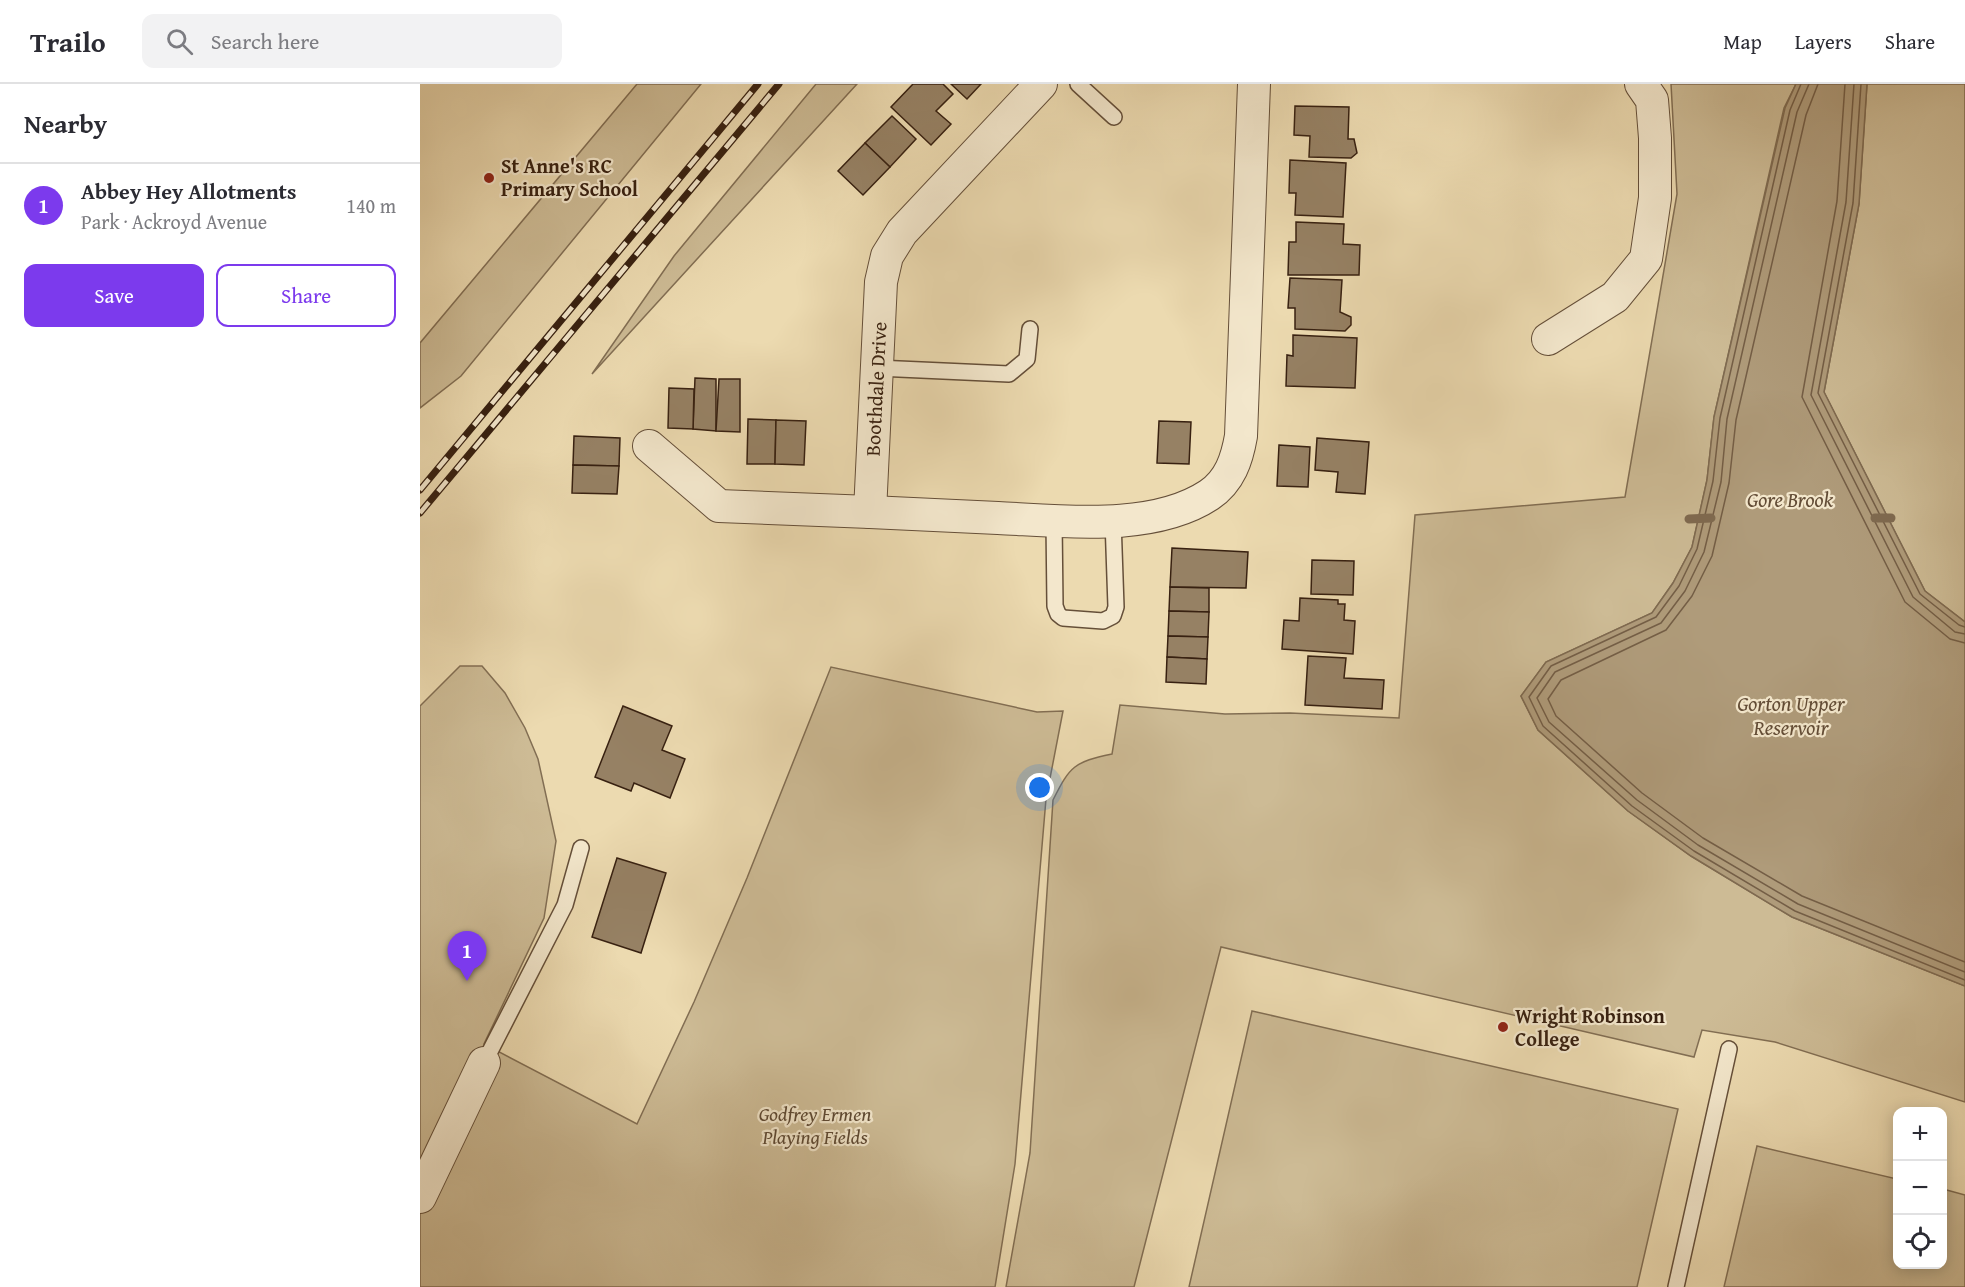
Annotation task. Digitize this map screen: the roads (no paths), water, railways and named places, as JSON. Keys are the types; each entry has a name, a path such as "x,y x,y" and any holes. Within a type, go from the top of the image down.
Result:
{"street":[{"name":"Boothdale Drive","path":"870,512 881,282 887,256 902,232 1041,84"},
{"path":"649,446 719,506 1053,520 1113,520 1177,511 1211,494 1227,477 1237,459 1241,436 1254,84"},
{"path":"1548,339 1615,297 1646,259 1655,198 1654,138 1652,100 1641,84"},
{"path":"420,1197 484,1063"}],"lane":[{"path":"1078,84 1113,117"},
{"path":"877,368 1009,374 1027,359 1030,329"},
{"path":"1053,520 1055,606 1058,614 1064,618 1103,621 1113,616 1116,607 1113,520"},
{"path":"484,1063 525,979 565,905 581,848"},
{"path":"1676,1287 1729,1048"}],"water":[{"name":"Gorton Upper Reservoir","path":"1796,84 1867,84 1859,204 1824,392 1925,591 1965,622 1965,986 1792,917 1691,856 1628,811 1538,730 1521,696 1546,662 1652,613 1673,583 1692,547 1707,480 1714,417 1785,108"}],"waterway":[{"name":"Gore Brook","path":"1689,519 1711,518"},
{"name":"Gore Brook","path":"1875,518 1891,518"}],"railway":[{"path":"420,490 758,84"},
{"path":"420,513 779,84"}],"place":[{"name":"St Anne's RC Primary School","path":"489,178"},
{"name":"Abbey Hey Allotments","path":"467,981"},
{"name":"Wright Robinson College","path":"1503,1027"}],"park label":[{"name":"Godfrey Ermen Playing Fields","path":"815,1126"}]}
